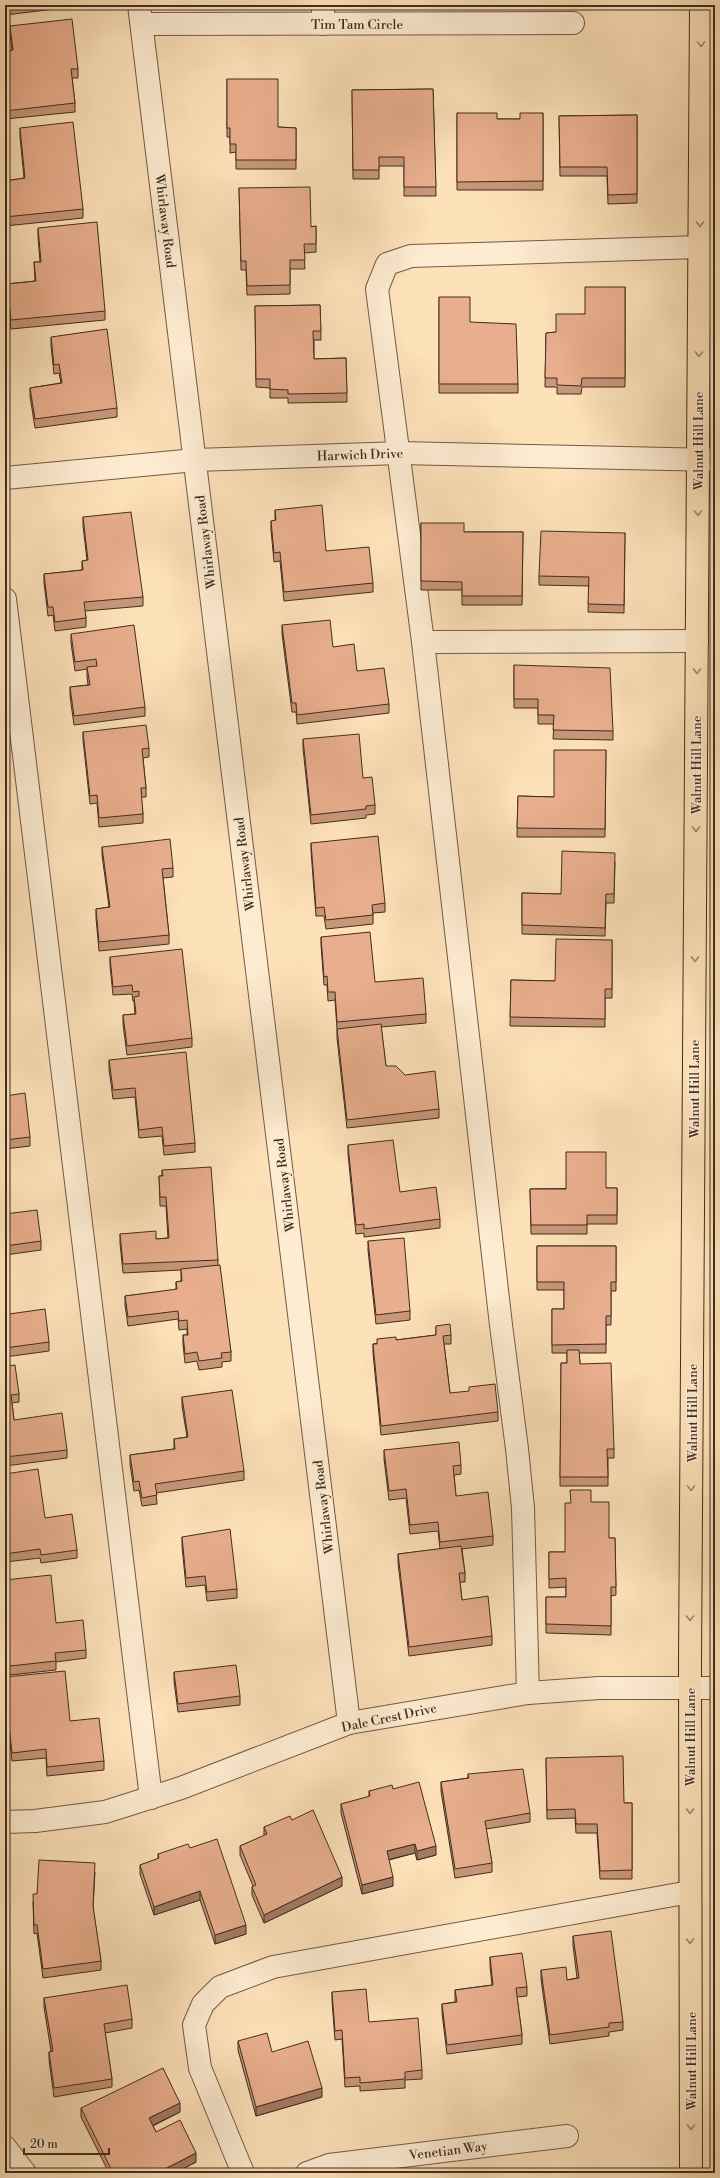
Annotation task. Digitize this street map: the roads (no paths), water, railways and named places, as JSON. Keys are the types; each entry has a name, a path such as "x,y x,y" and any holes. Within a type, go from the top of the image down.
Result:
{"main road":[{"name":"Walnut Hill Lane","path":"691,2173 690,1688 697,641 706,460 700,246 701,5"}],"street":[{"name":"Tim Tam Circle","path":"140,14 323,14 573,23"},
{"name":"Whirlaway Road","path":"140,14 349,1722"},
{"path":"528,1693 523,1508 517,1449 501,1325 423,642 378,289 387,264 411,256 700,246"},
{"name":"Harwich Drive","path":"5,478 195,460 400,453 706,460"},
{"path":"5,599 151,1798"},
{"path":"423,642 697,641"},
{"name":"Dale Crest Drive","path":"5,1822 35,1821 105,1812 181,1788 349,1722 528,1693 599,1688 715,1688"},
{"path":"243,2173 200,2068 194,2025 203,2004 220,1987 272,1967 690,1892"},
{"name":"Venetian Way","path":"307,2173 329,2165 567,2136"},
{"path":"5,2147 25,2173"}]}
